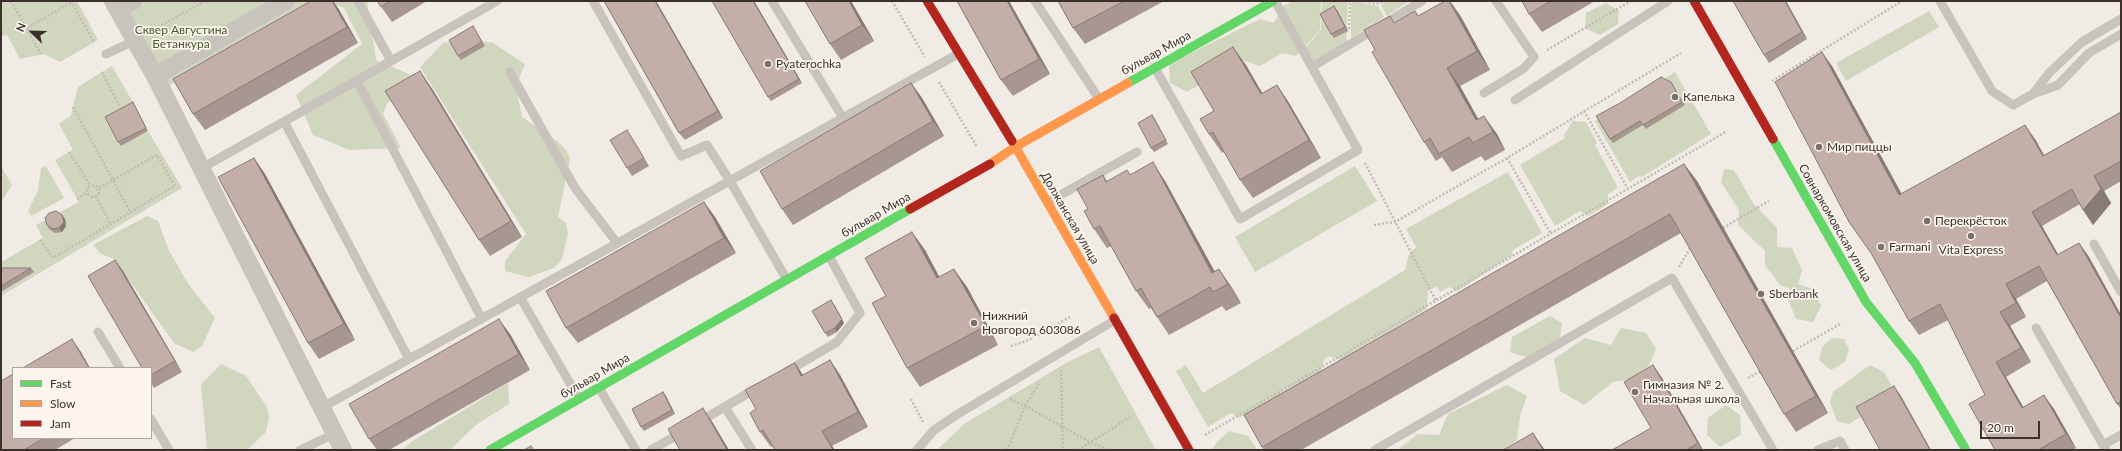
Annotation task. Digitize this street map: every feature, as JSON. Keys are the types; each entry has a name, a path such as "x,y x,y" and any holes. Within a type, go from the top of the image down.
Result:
{"street":[{"path":"155,76 286,1"},
{"name":"Должанская улица","path":"927,1 1048,202 1188,450"},
{"name":"бульвар Мира","path":"490,450 991,163 1015,147 1274,1"},
{"name":"Совнаркомовская улица","path":"1694,1 1866,302 1915,363 1966,450"},
{"path":"122,4 134,41 155,76 343,450"}],"lane":[{"path":"358,1 391,62"},
{"path":"202,168 285,123 497,1"},
{"path":"593,1 681,156 706,145 730,181 787,280"},
{"path":"772,1 843,118"},
{"path":"1155,68 1240,219 1358,150 1274,1"},
{"path":"1312,67 1422,1"},
{"path":"1484,93 1523,69 1534,57 1496,1"},
{"path":"1515,100 1668,1"},
{"path":"1940,1 1992,91 2013,105 2034,94 2058,85 2089,53 2121,34"},
{"path":"1039,2 1099,99"},
{"path":"2034,94 2049,73 2070,52 2082,42 2121,19"},
{"path":"106,54 134,41"},
{"path":"321,408 958,54"},
{"path":"510,72 575,188 617,243"},
{"path":"356,81 482,318"},
{"path":"285,123 408,359"},
{"path":"1048,202 1137,152"},
{"path":"2094,244 2121,292"},
{"path":"778,376 837,342 860,313 829,256"},
{"path":"1375,450 1672,278 1773,450"},
{"path":"520,297 579,399"},
{"path":"917,450 934,430 958,414 1115,320"},
{"path":"2036,328 2105,447 2121,435"},
{"path":"98,332 119,367"},
{"path":"651,450 765,384"},
{"path":"599,388 636,450"},
{"path":"725,407 752,450"},
{"path":"152,421 169,450"},
{"path":"300,450 334,434"},
{"path":"1818,450 1840,441 1845,450"}],"path":[{"path":"12,1 41,54"},
{"path":"134,41 205,1"},
{"path":"1348,45 1350,4 1353,1"},
{"path":"1365,1 1376,4 1385,1"},
{"path":"1545,50 1625,2 1631,1"},
{"path":"1772,81 1902,1"},
{"path":"27,28 72,2 94,42"},
{"path":"1374,225 1395,222 1508,158 1681,53"},
{"path":"102,72 121,109"},
{"path":"73,107 131,213"},
{"path":"1584,111 1628,189"},
{"path":"1205,435 1727,131"},
{"path":"1358,150 1436,301"},
{"path":"69,152 90,185"},
{"path":"40,240 53,258 175,186 156,155 99,188"},
{"path":"1508,158 1551,234"},
{"path":"90,185 95,184 99,188"},
{"path":"87,194 87,188 90,185"},
{"path":"96,196 99,193 99,188"},
{"path":"87,194 91,197 96,196"},
{"path":"77,199 87,194"},
{"path":"96,196 111,225"},
{"path":"1723,228 1769,202"},
{"path":"1672,278 1691,247"},
{"path":"1011,346 1026,341 1070,317"},
{"path":"1793,351 1840,324"},
{"path":"1007,450 1026,406 1060,352"},
{"path":"1060,352 1063,450"},
{"path":"994,393 1026,406 1090,442 1109,450"},
{"path":"911,399 924,423"},
{"path":"1078,450 1132,416"}],"green space":[{"path":"1,1 77,1 98,40 60,62 44,54 20,59 7,35 1,36"},
{"name":"Сквер Августина Бетанкура","path":"119,1 367,1 376,60 418,78 387,104 383,114 401,148 349,150 313,135 296,95 362,44 344,8 336,5 236,54 223,53 168,86"},
{"path":"1293,1 1321,1 1320,30 1296,56 1282,53 1260,66 1242,60 1187,92 1170,83 1169,64 1260,19 1274,23 1283,6"},
{"path":"1351,1 1348,3 1346,44 1313,65 1304,49 1321,30 1322,2"},
{"path":"1355,1 1378,6 1384,17 1351,38 1351,4"},
{"path":"1387,1 1409,1 1387,16 1381,5"},
{"path":"1606,3 1619,11 1618,24 1600,35 1585,28 1586,13"},
{"path":"1929,11 1939,27 1846,81 1836,63"},
{"path":"467,39 493,43 525,64 516,86 522,117 557,141 566,150 570,159 558,217 566,223 568,234 562,259 554,268 529,277 505,271 505,261 526,234 420,67 443,43"},
{"path":"112,66 135,106 108,121 121,146 148,131 182,188 1,296 1,262 43,238 36,225 79,202 55,160 73,150 59,124 71,115 78,87"},
{"path":"1675,72 1711,134 1642,177 1639,176 1630,182 1595,121"},
{"path":"1573,121 1586,122 1597,143 1595,145 1618,188 1608,194 1608,204 1588,216 1580,211 1555,226 1520,165 1565,138 1564,135"},
{"path":"1,166 12,185 1,202"},
{"path":"46,166 64,198 31,216 28,211 38,191 41,168"},
{"path":"1355,166 1377,201 1255,272 1235,237"},
{"path":"1724,169 1734,170 1753,203 1777,228 1777,247 1792,248 1802,270 1798,284 1813,289 1821,306 1813,322 1796,319 1788,299 1790,289 1780,285 1765,265 1765,251 1738,225 1739,210 1721,182"},
{"path":"1508,172 1542,233 1513,250 1512,255 1458,291 1449,287 1440,292 1437,286 1428,291 1427,309 1341,360 1329,356 1324,359 1321,372 1239,418 1231,413 1208,427 1176,371 1186,365 1203,393 1405,270 1409,254 1416,247 1406,229"},
{"path":"147,216 158,221 169,251 189,285 215,318 202,346 193,352 174,343 114,259 101,254 93,245"},
{"path":"1550,316 1562,323 1560,339 1528,358 1510,352 1512,337"},
{"path":"1621,328 1646,333 1656,349 1644,377 1613,382 1584,405 1560,391 1554,359 1585,338 1611,345"},
{"path":"1832,338 1844,339 1849,349 1845,362 1831,370 1819,360 1822,347"},
{"path":"1099,347 1156,450 937,450 964,424 1066,363"},
{"path":"221,364 246,376 267,407 269,418 266,432 247,450 207,450 201,384"},
{"path":"1870,365 1884,372 1893,388 1889,399 1849,424 1837,421 1830,402 1833,392"},
{"path":"508,383 509,404 477,424 450,450 403,450 411,442"},
{"path":"1507,385 1527,396 1520,416 1517,440 1502,450 1397,450 1418,434 1439,435 1448,414"},
{"path":"1726,405 1740,415 1741,435 1720,447 1707,435 1708,418"},
{"path":"1229,431 1248,436 1257,450 1212,450 1217,442"}],"building":[{"path":"311,1 332,1 347,27 193,114 173,79"},
{"path":"377,1 390,1 381,7"},
{"path":"604,1 655,1 718,111 679,133"},
{"path":"712,1 753,1 799,79 768,97"},
{"path":"805,1 849,1 862,25 830,44"},
{"path":"957,1 1007,1 1039,59 1001,80"},
{"path":"1058,1 1124,1 1073,28"},
{"path":"1445,1 1449,1 1477,51 1447,68 1476,120 1484,116 1493,132 1473,143 1469,137 1439,154 1430,138 1424,142 1372,52 1375,50 1364,30 1390,16 1394,23 1415,11 1418,16"},
{"path":"1522,1 1551,1 1529,14"},
{"path":"1733,1 1785,1 1802,32 1764,55"},
{"path":"1334,6 1345,27 1331,34 1320,14"},
{"path":"473,26 482,42 458,56 449,40"},
{"path":"1233,47 1261,94 1277,85 1309,140 1240,180 1213,132 1209,134 1200,119 1214,111 1191,72"},
{"path":"1822,52 1899,195 2025,125 2043,156 2121,112 2121,161 2094,176 2101,189 2083,210 2072,189 2032,212 2057,255 2079,243 2121,318 2121,402 2117,404 2039,266 2006,284 2016,303 2000,312 2021,348 1996,362 2022,408 2044,395 2066,434 2038,450 1995,450 1969,404 1985,395 1940,304 1909,321 1871,253 1849,222 1775,82"},
{"path":"420,71 511,221 479,240 385,91"},
{"path":"1661,77 1671,82 1682,102 1643,125 1640,121 1610,139 1596,116 1620,103"},
{"path":"911,83 933,121 782,209 760,171"},
{"path":"133,102 146,128 118,142 105,117"},
{"path":"1152,115 1166,140 1151,148 1138,123"},
{"path":"627,130 644,158 627,168 610,140"},
{"path":"254,158 344,324 308,343 218,177"},
{"path":"1153,162 1212,273 1219,269 1228,284 1213,292 1210,287 1157,317 1141,288 1136,291 1100,226 1094,229 1084,211 1088,209 1077,189 1103,175 1106,182 1127,170 1130,175"},
{"path":"1684,164 1816,396 1784,414 1670,214 1262,447 1244,415"},
{"path":"704,202 724,238 566,328 546,291"},
{"path":"56,211 62,215 64,222 59,228 53,229 47,225 45,218 49,213"},
{"path":"912,232 937,278 954,269 986,326 907,368 872,303 886,296 865,258"},
{"path":"115,260 175,361 152,374 152,367 141,367 88,276"},
{"path":"1,268 31,268 1,286"},
{"path":"831,300 842,319 835,328 825,333 812,311"},
{"path":"499,319 519,354 369,439 349,404"},
{"path":"72,339 88,367 25,367"},
{"path":"830,360 858,412 822,431 833,450 775,450 763,430 760,432 750,413 756,409 745,390 795,363 801,376"},
{"path":"1653,365 1698,443 1686,450 1612,450 1651,428 1624,382"},
{"path":"12,375 12,439 42,439 24,450 1,450 1,381"},
{"path":"1894,386 1930,450 1880,450 1856,407"},
{"path":"663,392 672,410 641,427 632,409"},
{"path":"703,408 727,450 680,450 668,429"},
{"path":"1533,433 1543,450 1503,450"},
{"path":"531,446 534,450 524,450"}],"traffic: fast":[{"path":"1128,83 1273,1"},
{"path":"1773,139 1866,302 1915,363 1966,450"},
{"path":"490,450 910,209"}],"traffic: slow":[{"path":"990,164 1015,147 1128,83"},
{"path":"1012,141 1114,318"}],"traffic: jam":[{"path":"927,1 1012,141"},
{"path":"1694,1 1773,139"},
{"path":"910,209 990,164"},
{"path":"1114,318 1189,450"}],"place":[{"name":"Pyaterochka","path":"768,64"},
{"name":"Капелька","path":"1675,97"},
{"name":"Мир пиццы","path":"1819,147"},
{"name":"Перекрёсток","path":"1927,221"},
{"name":"Vita Express","path":"1971,236"},
{"name":"Farmani","path":"1881,247"},
{"name":"Sberbank","path":"1761,294"},
{"name":"Нижний Новгород 603086","path":"974,323"},
{"name":"Гимназия № 2. Начальная школа","path":"1635,392"}]}
